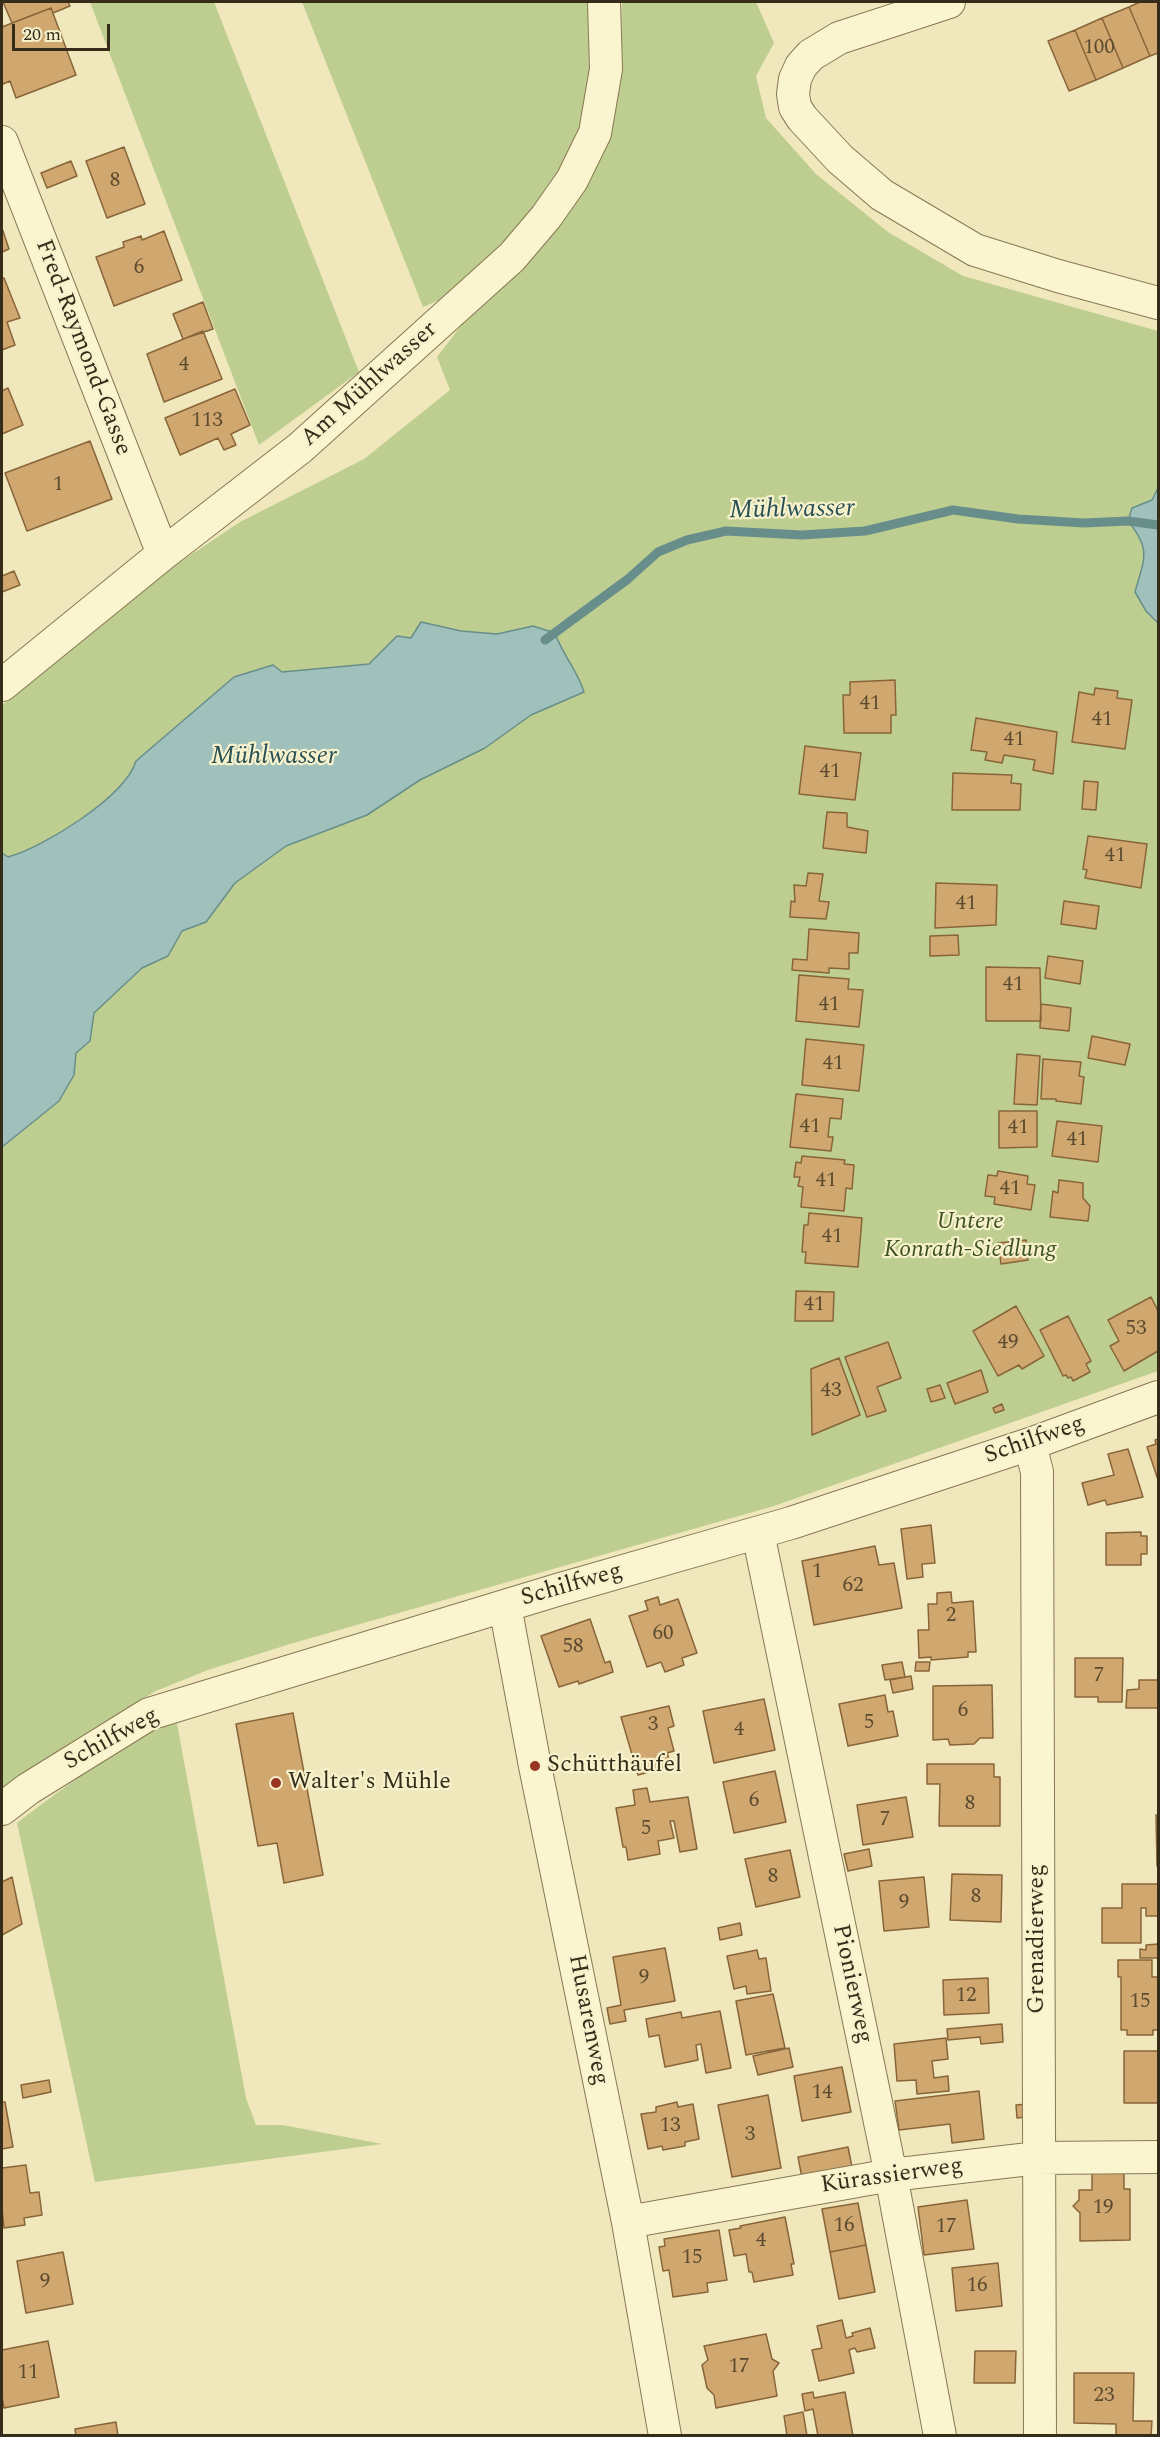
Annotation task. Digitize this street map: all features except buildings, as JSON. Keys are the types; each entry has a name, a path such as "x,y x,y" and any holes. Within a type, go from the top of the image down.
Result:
{"street":[{"name":"Am Mühlwasser","path":"2,685 163,554 309,440 512,257 546,217 572,180 595,133 606,69 604,2"},
{"path":"949,2 839,39 816,52 801,66 795,80 793,94 795,106 802,118 840,159 882,195 975,250 1058,276 1158,303"},
{"name":"Fred-Raymond-Gasse","path":"2,142 163,554"},
{"name":"Schilfweg","path":"2,1809 28,1789 149,1714 505,1606 758,1533 1030,1444 1158,1397"},
{"name":"Grenadierweg","path":"1030,1444 1037,1472 1040,2436"},
{"name":"Pionierweg","path":"758,1533 891,2175 940,2436"},
{"name":"Husarenweg","path":"505,1606 535,1766 628,2223 665,2436"},
{"name":"Kürassierweg","path":"628,2223 891,2175 1038,2158 1158,2157"}],"green space":[{"path":"90,2 214,2 359,372 259,445"},
{"path":"302,2 595,2 593,72 583,132 562,173 502,250 451,295 423,307"},
{"name":"Untere Konrath-Siedlung","path":"622,2 756,2 774,43 756,76 766,118 816,174 888,232 963,276 1158,331 1158,488 1152,500 1132,508 1129,521 1141,540 1144,555 1135,592 1146,611 1158,623 1158,1371 774,1506 290,1644 208,1670 156,1691 89,1731 2,1789 2,1147 59,1101 74,1075 76,1053 90,1041 94,1013 142,968 168,956 182,931 206,922 235,883 286,846 367,815 420,780 485,748 531,715 584,692 555,633 533,626 497,634 461,631 411,638 397,636 369,664 282,672 272,665 234,677 137,761 117,790 82,819 42,843 8,857 2,853 2,705 134,593 240,522 364,459 450,390 437,357 473,310 522,264 620,66"},
{"path":"176,1718 246,2098 256,2125 283,2125 382,2144 95,2182 17,1823 74,1780"}],"water":[{"path":"1158,488 1158,623 1146,611 1135,592 1144,555 1136,531 1128,521 1132,508 1152,500"},
{"name":"Mühlwasser","path":"421,622 461,631 497,634 533,626 555,633 584,692 531,715 485,748 420,780 367,815 286,846 235,883 206,922 182,931 168,956 142,968 94,1013 90,1041 76,1053 74,1075 59,1101 2,1147 2,853 8,857 42,843 100,805 129,775 136,761 234,677 273,665 282,672 369,664 397,636 411,638"}],"waterway":[{"name":"Mühlwasser","path":"545,640 628,579 658,552 687,540 726,531 802,535 865,531 953,510 1018,519 1084,523 1128,521 1158,525"}],"place":[{"name":"Schütthäufel","path":"535,1766"},
{"name":"Walter's Mühle","path":"276,1783"}]}
